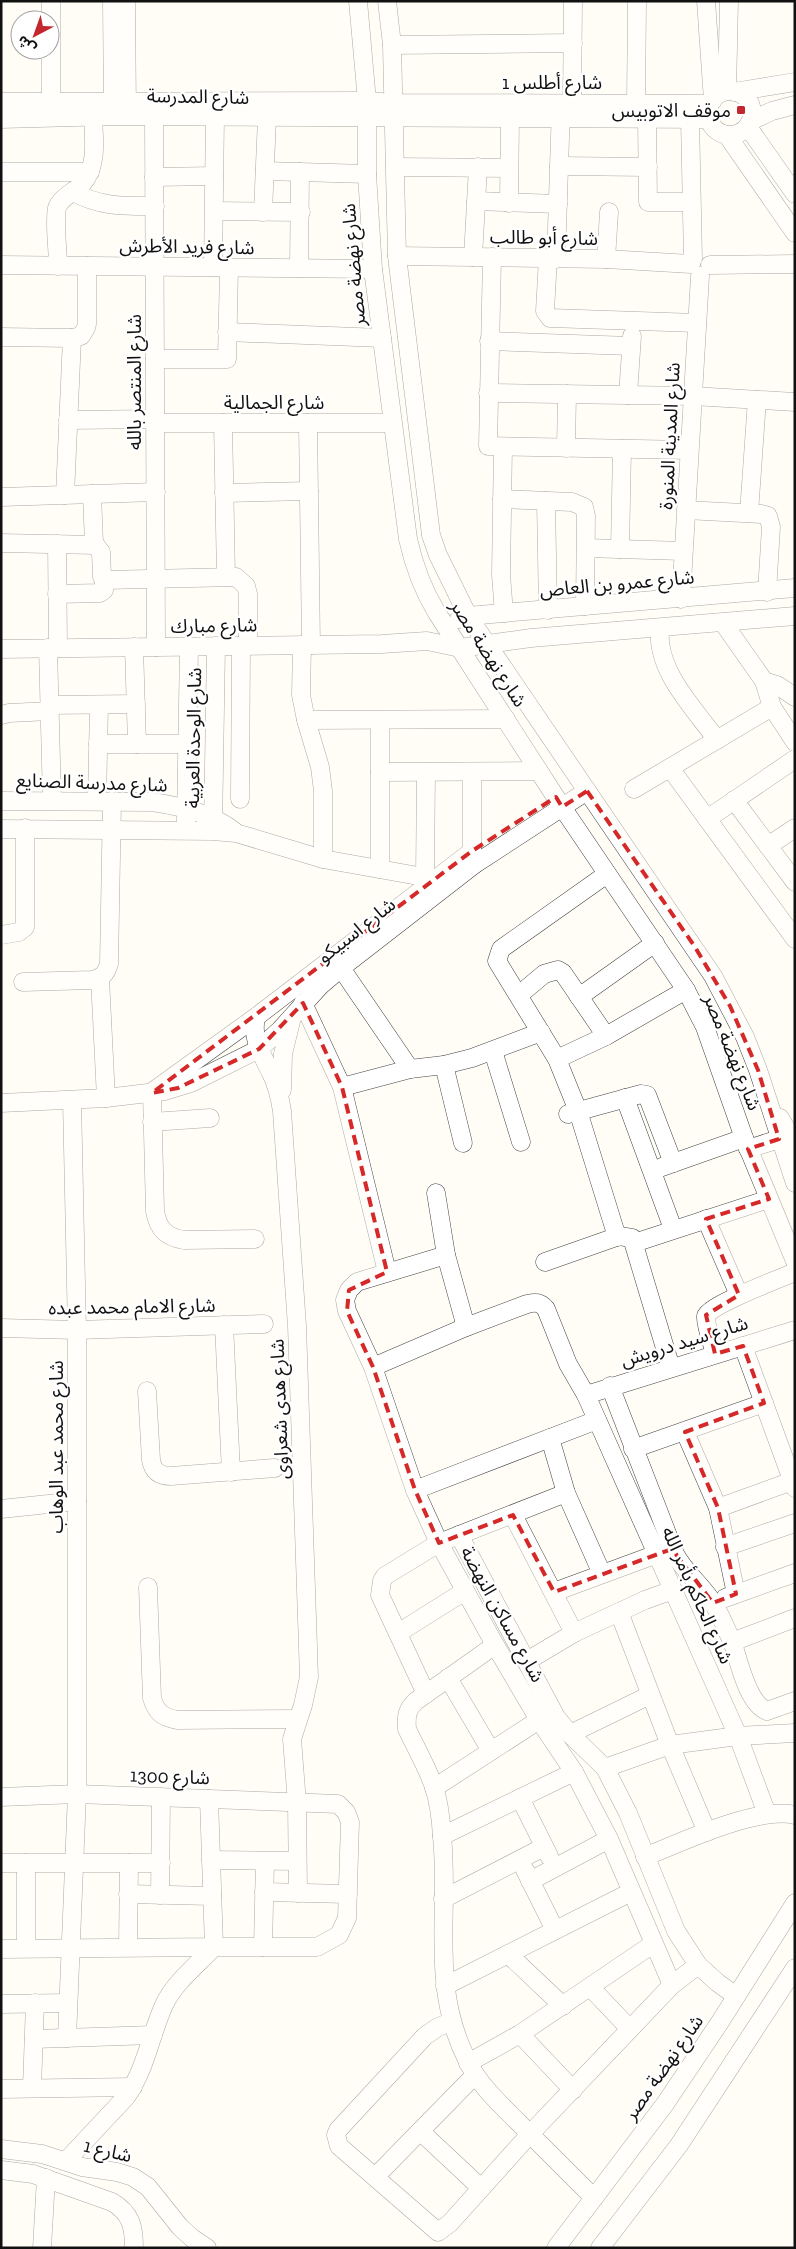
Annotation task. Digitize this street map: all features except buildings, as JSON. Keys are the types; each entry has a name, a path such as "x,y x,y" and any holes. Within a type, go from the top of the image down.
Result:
{"street":[{"path":"51,1 51,110"},
{"path":"112,1 120,109"},
{"path":"120,109 126,1"},
{"name":"شارع نهضة مصر","path":"358,1 367,110 366,174 373,269 392,423 412,555 425,591 444,623 559,802 686,990 705,1027 746,1143 795,1261"},
{"name":"شارع نهضة مصر","path":"388,1 392,45 398,256 431,535 438,555 468,616 713,976 745,1037 766,1098 787,1141 792,1176"},
{"path":"573,1 572,43 564,108 558,204 545,311 547,316 552,319 697,323"},
{"path":"636,103 637,1"},
{"path":"706,1 719,101"},
{"path":"729,1 719,101 718,131 727,135 734,135 772,111 795,105"},
{"path":"392,45 572,43"},
{"path":"719,101 795,82"},
{"path":"719,101 745,97 752,109 749,124 795,194"},
{"name":"شارع أطلس 1","path":"394,110 564,108 636,103 719,101"},
{"name":"شارع أطلس 1","path":"394,110 510,117 564,108 647,118 690,119 719,101"},
{"name":"شارع المدرسة","path":"1,102 93,117 120,109 154,116 267,118 367,110"},
{"name":"شارع المدرسة","path":"1,119 51,110 394,110"},
{"name":"شارع المنتصر بالله","path":"154,116 156,647"},
{"path":"58,266 57,209 64,198 83,183 90,172 94,153 93,117"},
{"path":"155,359 227,359 227,332 215,211 215,117"},
{"path":"509,202 510,117"},
{"path":"263,212 267,118"},
{"path":"647,118 648,202 690,202"},
{"name":"شارع المدينة المنورة","path":"681,599 697,323 698,266 690,202 690,119"},
{"path":"727,135 795,233"},
{"path":"559,166 648,167"},
{"path":"396,167 509,168"},
{"path":"473,257 478,167"},
{"path":"1,172 90,172"},
{"path":"264,172 366,174"},
{"path":"300,172 300,268"},
{"path":"154,177 214,176"},
{"path":"73,192 88,200 106,205 155,206"},
{"path":"476,202 558,204"},
{"path":"215,211 301,212"},
{"path":"606,260 609,212"},
{"name":"شارع أبو طالب","path":"398,256 552,258 698,266 795,264"},
{"path":"492,257 488,446 689,450"},
{"name":"شارع فريد الأطرش","path":"1,265 373,269"},
{"path":"1,336 72,338 81,336 86,328 87,266"},
{"path":"628,395 632,321"},
{"path":"227,332 382,338"},
{"path":"65,495 72,338"},
{"path":"489,341 631,346"},
{"path":"488,393 693,396 795,402"},
{"path":"566,448 567,394"},
{"path":"749,513 757,400"},
{"name":"شارع الجمالية","path":"68,420 223,423 392,423"},
{"path":"223,423 226,577"},
{"path":"308,423 306,645 301,695 306,720 320,767 323,859"},
{"path":"503,447 501,575 504,613"},
{"path":"620,549 622,449"},
{"path":"224,493 308,491"},
{"path":"1,497 156,492"},
{"path":"57,594 100,593 104,590 101,552 94,544 92,494"},
{"path":"502,500 577,503 584,507 586,511 585,606"},
{"path":"546,501 548,610"},
{"path":"686,510 765,514 771,523 767,592"},
{"path":"1,543 96,545"},
{"path":"52,800 50,708 57,594 57,544"},
{"path":"586,548 683,551"},
{"path":"104,580 226,577 236,578 246,586 240,799"},
{"name":"شارع عمرو بن العاص","path":"444,623 468,616 767,592 795,588"},
{"path":"460,648 531,638 724,624 795,616"},
{"path":"427,640 444,623"},
{"path":"724,624 764,681 772,707 795,742"},
{"path":"660,629 659,642 664,663 675,682 717,740"},
{"name":"شارع مبارك","path":"1,649 382,644 427,640 460,648"},
{"name":"شارع الوحدة العربية","path":"214,824 216,646"},
{"path":"134,647 137,744"},
{"name":"شارع الوحدة العربية","path":"186,830 189,647"},
{"path":"764,681 777,685 795,698"},
{"path":"1,715 50,708 136,704"},
{"path":"23,982 100,978 107,972 109,964 112,829 104,801 98,744 98,705"},
{"path":"634,790 772,707"},
{"path":"306,720 506,719"},
{"path":"380,720 380,869"},
{"path":"98,744 188,744"},
{"path":"707,819 795,758"},
{"path":"670,768 795,939"},
{"path":"380,772 539,771"},
{"path":"426,772 430,878"},
{"path":"472,772 474,858"},
{"name":"شارع اسبيكو","path":"1,1103 106,1098 165,1091 184,1085 258,1049 341,968 474,858 584,786"},
{"path":"734,800 795,882"},
{"name":"شارع مدرسة الصنايع","path":"1,801 152,802 187,810 236,833 323,859 430,878"},
{"name":"شارع مدرسة الصنايع","path":"1,829 186,830 214,824"},
{"path":"1,935 19,932 25,927 25,828"},
{"path":"768,846 795,828"},
{"name":"شارع اسبيكو","path":"152,1093 256,1017 430,878 474,858"},
{"path":"608,874 501,949 497,956 498,964 557,1059 572,1113 617,1237"},
{"path":"579,997 655,944"},
{"path":"341,968 410,1069"},
{"path":"519,995 544,974 558,970 563,973 606,1036"},
{"path":"100,978 106,1098"},
{"path":"557,1059 606,1036 686,990"},
{"path":"298,1009 342,1087 387,1272 446,1256"},
{"path":"282,1111 283,1054 298,1009"},
{"name":"شارع هدى شعراوى","path":"256,1017 254,1032 258,1049 278,1089 282,1111 297,1326 309,1677 303,1706 297,1719 292,1739 297,1803 298,1893"},
{"path":"342,1087 410,1069 444,1065 493,1051 541,1032"},
{"path":"493,1051 521,1142"},
{"path":"444,1065 464,1144"},
{"path":"152,1093 155,1210 157,1222 163,1232 172,1238 184,1240 255,1239"},
{"path":"572,1113 642,1094 650,1098 673,1163"},
{"path":"625,1098 673,1229"},
{"name":"شارع محمد عبد الوهاب","path":"67,2038 78,1794 77,1330 72,1100"},
{"path":"152,1122 210,1118"},
{"path":"652,1170 746,1143 787,1141"},
{"path":"761,1177 792,1176"},
{"path":"373,1367 466,1326 446,1256 436,1193"},
{"path":"634,1243 769,1198"},
{"path":"706,1219 739,1295"},
{"path":"545,1262 617,1237 626,1236 632,1238 671,1368"},
{"name":"شارع مساكن النهضة","path":"387,1272 357,1282 349,1290 345,1300 347,1311 373,1367 415,1490 438,1543 539,1720 574,1772 609,1839 672,1985"},
{"path":"715,1354 706,1316 713,1308 795,1272"},
{"name":"شارع الحاكم بأمر الله","path":"466,1326 535,1302 541,1303 546,1309 568,1364 586,1394 738,1736 767,1814"},
{"name":"شارع الامام محمد عبده","path":"1,1328 77,1330 264,1324"},
{"path":"224,1325 231,1472"},
{"name":"شارع سيد درويش","path":"586,1394 795,1330"},
{"path":"718,1508 794,1483 743,1346"},
{"path":"610,1386 633,1449 678,1560 713,1603 732,1642 757,1705 762,1709 771,1711 795,1701"},
{"path":"147,1391 151,1460 157,1473 170,1476 276,1468"},
{"path":"633,1449 764,1403"},
{"path":"415,1490 597,1420"},
{"path":"685,1432 718,1508 736,1594"},
{"path":"550,1438 566,1493 602,1574"},
{"path":"426,1694 380,1594 382,1581 390,1571 438,1543 566,1493"},
{"path":"1,1509 77,1501"},
{"path":"513,1515 574,1633"},
{"path":"725,1547 795,1523"},
{"name":"شارع مساكن النهضة","path":"459,1535 556,1717 570,1734 605,1768 628,1814 676,1930 698,1965 718,1984 736,1996"},
{"path":"554,1592 656,1554"},
{"path":"713,1603 795,1573"},
{"path":"148,1587 152,1698 155,1710 164,1718 177,1720 297,1719"},
{"path":"527,1661 574,1633 673,1590"},
{"path":"398,1632 465,1591"},
{"path":"619,1612 650,1695 706,1832"},
{"path":"732,1642 795,1618"},
{"path":"495,1644 411,1705 406,1718 407,1728 434,1788 442,1836 442,1943 445,1986 451,2022 472,2069 530,2134 594,2198"},
{"path":"448,1678 491,1751"},
{"path":"570,1734 650,1695"},
{"path":"434,1788 539,1720"},
{"path":"605,1768 670,1745 738,1736 795,1733"},
{"path":"442,1836 574,1772"},
{"name":"شارع 1300","path":"1,1797 78,1794 338,1804 346,1812 350,1822 348,1894"},
{"path":"160,1895 161,1797"},
{"path":"520,1798 555,1868"},
{"path":"66,2161 126,2097 133,2087 147,2059 153,2035 171,1992 214,1947 209,1799"},
{"path":"645,1857 706,1832 767,1814 785,1812 795,1815"},
{"path":"530,1881 609,1839"},
{"path":"443,1899 544,1847"},
{"path":"211,1860 297,1861"},
{"path":"520,1860 554,1930"},
{"path":"263,1947 265,1861"},
{"path":"1,1863 161,1864"},
{"path":"26,1863 26,1948"},
{"path":"128,1947 129,1863"},
{"path":"1,1949 71,1947 317,1947 333,1940 344,1929 348,1918 348,1894 264,1892"},
{"path":"445,1986 631,1892"},
{"path":"128,1894 212,1896"},
{"name":"شارع نهضة مصر","path":"560,2241 665,2104 795,1903"},
{"path":"375,2177 420,2130 472,2069 520,2034 653,1944"},
{"path":"508,1954 562,2006"},
{"path":"451,2022 438,2027 425,2036 338,2130 336,2135 340,2146 438,2232 450,2222 530,2134 672,1985 698,1965"},
{"path":"600,2248 680,2145 795,1968"},
{"path":"590,1988 630,2029"},
{"path":"32,2088 35,2003"},
{"path":"1,2004 68,2003"},
{"path":"520,2034 573,2090"},
{"path":"34,2039 153,2035"},
{"path":"1,2089 133,2087"},
{"path":"420,2130 481,2188"},
{"name":"شارع 1","path":"1,2149 42,2154 82,2167 117,2172 133,2177 148,2187 191,2243 207,2248"},
{"path":"1,2170 20,2171 46,2178 112,2202 120,2207 131,2222 134,2248"},
{"path":"42,2248 46,2178"},
{"path":"550,2248 560,2241"}],"highlighted area":[{"path":"587,791 695,947 730,1006 758,1070 779,1139 748,1149 769,1199 706,1219 739,1295 706,1315 715,1354 743,1346 764,1403 685,1432 718,1508 736,1594 713,1603 672,1549 554,1592 513,1515 439,1543 415,1490 373,1367 347,1311 349,1290 387,1272 342,1087 303,1003 259,1049 178,1088 152,1093 472,851 556,797 562,807"}],"place":[{"name":"موقف الاتوبيس","path":"741,110"}]}
